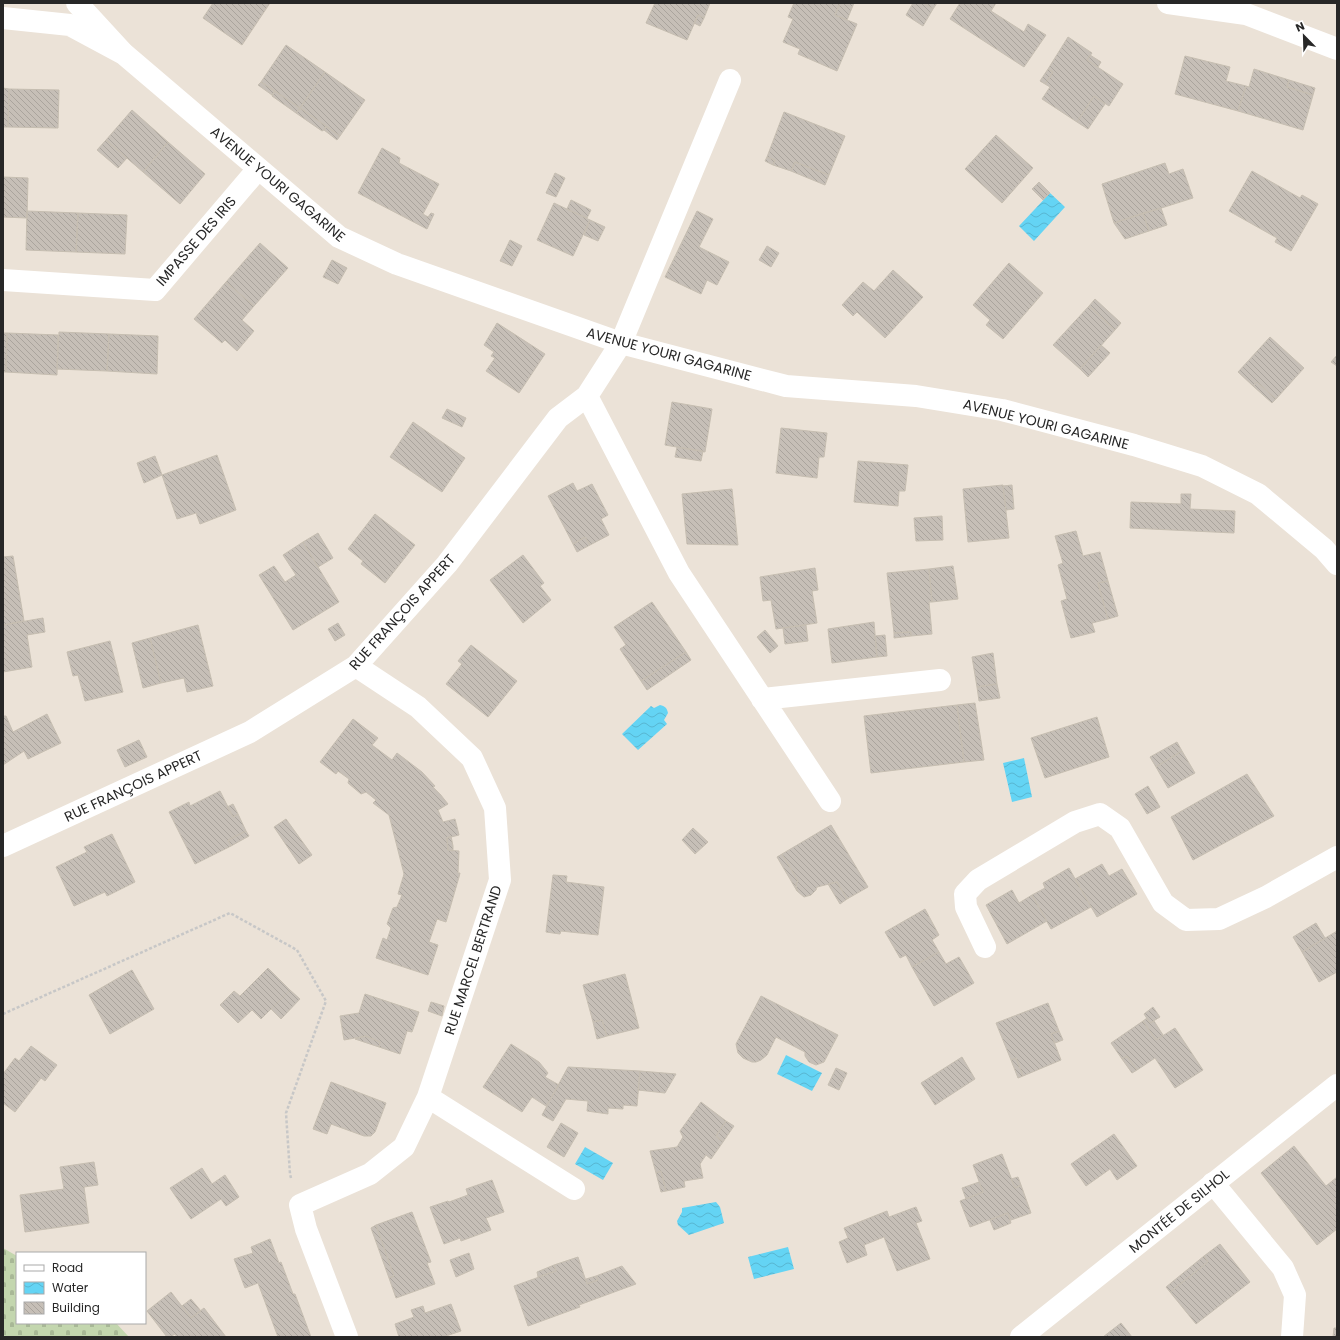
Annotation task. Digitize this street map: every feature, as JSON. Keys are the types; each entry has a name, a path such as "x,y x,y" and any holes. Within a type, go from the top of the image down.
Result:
{"street":[{"path":"77,3 124,54"},
{"path":"1168,3 1246,14 1337,49"},
{"name":"AVENUE YOURI GAGARINE","path":"3,18 70,25 124,54 339,237 397,264 621,344 786,386 916,396 1002,410 1134,445 1202,466 1258,494 1324,549 1337,564"},
{"name":"RUE FRANÇOIS APPERT","path":"3,846 250,732 356,666 447,564 558,418 586,396 621,344 730,80"},
{"name":"IMPASSE DES IRIS","path":"3,280 155,290 258,169"},
{"path":"586,396 678,573 830,801"},
{"name":"RUE MARCEL BERTRAND","path":"300,1205 370,1174 404,1146 428,1097 500,880 495,808 472,758 418,707 356,666"},
{"path":"762,699 940,680"},
{"path":"985,947 966,907 965,894 978,880 1068,826 1075,822 1100,814 1120,828 1163,903 1186,920 1219,919 1266,897 1337,857"},
{"name":"MONTÉE DE SILHOL","path":"1021,1337 1337,1085"},
{"path":"428,1097 574,1189"},
{"path":"1213,1183 1282,1268 1295,1295 1292,1337"},
{"path":"300,1205 306,1229 347,1337"}],"path":[{"path":"3,1014 230,913 297,950 326,1002 286,1113 290,1174 300,1205"}],"green space":[{"path":"3,1248 16,1255 16,1324 117,1324 129,1337 3,1337"}],"water":[{"path":"1050,193 1065,207 1034,241 1019,226"},
{"path":"660,705 667,710 668,713 664,720 667,724 638,750 622,734 651,706 654,708"},
{"path":"1024,758 1032,797 1012,802 1003,763"},
{"path":"786,1055 822,1073 812,1091 777,1074"},
{"path":"585,1147 613,1163 603,1180 575,1164"},
{"path":"716,1202 720,1207 724,1223 689,1235 678,1225 677,1221 682,1212 682,1208"},
{"path":"788,1247 794,1269 754,1279 748,1257"}],"building":[{"path":"213,3 270,3 242,45 203,18"},
{"path":"655,3 710,3 704,18 698,15 687,40 646,23"},
{"path":"794,3 840,3 835,15 857,24 837,71 798,54 800,49 783,42 793,19 788,17"},
{"path":"840,3 854,3 847,20 835,15"},
{"path":"913,3 924,3 933,9 923,26 906,15"},
{"path":"924,3 937,3 933,9"},
{"path":"960,3 996,3 991,11 1024,32 1028,24 1046,35 1024,67 950,19"},
{"path":"698,15 704,18 700,26 694,23"},
{"path":"1068,37 1092,53 1087,60 1123,84 1109,106 1094,96 1077,122 1042,99 1050,87 1045,84 1053,72 1048,69"},
{"path":"286,45 325,72 300,108 261,82"},
{"path":"1090,55 1101,62 1098,67 1087,60"},
{"path":"1185,56 1230,67 1226,81 1246,86 1238,111 1175,94"},
{"path":"1048,69 1053,72 1045,84 1040,81"},
{"path":"1254,69 1289,80 1287,87 1313,95 1303,130 1238,111 1246,86 1249,87"},
{"path":"325,72 365,100 340,136 300,108"},
{"path":"1289,80 1315,88 1313,95 1287,87"},
{"path":"261,82 275,91 272,95 258,85"},
{"path":"3,88 9,89 8,127 3,127"},
{"path":"9,89 59,90 58,128 8,127"},
{"path":"275,91 300,108 296,113 272,96"},
{"path":"1094,96 1105,104 1088,129 1077,122"},
{"path":"300,108 326,126 324,130 322,131 296,113"},
{"path":"132,110 168,142 143,172 106,140"},
{"path":"784,112 845,136 829,175 795,162 791,171 773,165 775,160 767,157"},
{"path":"326,126 340,136 337,140 324,130"},
{"path":"996,135 1033,168 1002,203 965,169"},
{"path":"106,140 127,158 118,168 97,150"},
{"path":"168,142 205,174 180,204 143,172"},
{"path":"382,148 400,158 399,163 439,184 423,214 428,217 431,213 434,214 427,229 358,193"},
{"path":"767,157 775,160 773,165 765,161"},
{"path":"795,162 829,175 825,185 791,171"},
{"path":"1165,163 1169,174 1183,169 1193,198 1114,223 1102,184"},
{"path":"1252,171 1300,198 1302,195 1318,204 1291,251 1275,242 1277,238 1229,211"},
{"path":"555,173 565,178 556,197 546,193"},
{"path":"3,177 28,178 27,218 3,217"},
{"path":"1039,182 1050,193 1043,200 1032,189"},
{"path":"571,200 591,210 587,218 567,209"},
{"path":"554,203 590,220 573,256 537,240"},
{"path":"1161,208 1167,225 1149,231 1143,213"},
{"path":"27,211 78,213 76,252 26,250"},
{"path":"697,211 713,219 699,247 729,262 717,285 707,280 701,294 665,277"},
{"path":"78,213 127,215 125,254 76,252"},
{"path":"1143,213 1149,231 1125,239 1114,223"},
{"path":"590,220 605,227 598,241 584,235"},
{"path":"510,240 522,246 512,266 500,261"},
{"path":"260,243 288,268 254,306 226,282"},
{"path":"767,246 779,253 771,267 759,260"},
{"path":"332,260 347,268 338,284 323,277"},
{"path":"1009,263 1043,293 1003,339 986,325 990,320 973,305"},
{"path":"893,270 923,297 885,338 857,312 853,316 842,305 863,282 874,291"},
{"path":"226,282 254,306 242,320 254,331 237,351 225,340 222,343 194,319"},
{"path":"1095,299 1121,323 1115,330 1089,306"},
{"path":"1089,306 1115,330 1080,369 1053,345"},
{"path":"497,323 545,354 519,393 486,371 495,358 491,356 494,352 484,345"},
{"path":"59,332 109,334 107,371 57,369"},
{"path":"3,333 7,333 6,372 3,372"},
{"path":"7,333 58,335 57,375 6,372"},
{"path":"109,334 158,336 157,374 107,371"},
{"path":"1270,337 1304,368 1276,399 1257,382 1253,386 1238,372"},
{"path":"1101,345 1110,353 1088,377 1080,369"},
{"path":"1337,355 1337,366 1331,362"},
{"path":"1257,382 1276,399 1272,403 1253,386"},
{"path":"672,402 712,409 705,452 665,445"},
{"path":"447,409 466,418 462,427 442,418"},
{"path":"413,422 465,458 442,492 390,457"},
{"path":"781,428 827,433 824,457 819,457 817,478 776,473"},
{"path":"677,447 703,451 701,461 675,457"},
{"path":"217,455 236,510 200,524 196,513 177,519 162,475"},
{"path":"155,456 162,475 144,483 137,463"},
{"path":"858,461 908,465 905,491 899,491 898,506 854,502"},
{"path":"573,483 577,491 592,484 608,515 601,519 609,535 590,545 585,537 573,544 548,496"},
{"path":"1003,485 1009,538 968,542 963,489"},
{"path":"1012,485 1014,509 1006,510 1003,486"},
{"path":"732,489 738,545 687,544 682,494"},
{"path":"1181,494 1191,494 1190,509 1235,511 1234,533 1130,528 1131,502 1181,504"},
{"path":"375,514 415,545 385,583 361,564 363,561 348,549"},
{"path":"942,516 943,540 916,541 914,518"},
{"path":"1076,531 1083,556 1100,552 1108,581 1098,583 1108,619 1092,623 1095,632 1071,638 1061,601 1067,599 1058,565 1063,563 1055,536"},
{"path":"318,533 333,558 318,567 303,542"},
{"path":"585,537 590,545 577,552 573,544"},
{"path":"303,542 339,602 293,630 259,575 274,566 285,582 296,575 283,555"},
{"path":"523,555 544,583 540,586 551,600 523,623 490,580"},
{"path":"13,556 24,621 3,625 3,557"},
{"path":"953,566 958,599 932,602 929,569"},
{"path":"815,568 818,590 812,591 817,623 776,629 771,600 763,601 760,577"},
{"path":"929,569 932,602 929,602 932,634 911,636 911,632 894,633 887,573"},
{"path":"1108,581 1118,616 1108,619 1098,583"},
{"path":"652,602 686,652 641,681 620,649 626,645 614,627"},
{"path":"43,618 45,632 27,635 32,667 3,672 3,625"},
{"path":"874,622 877,657 832,663 828,629"},
{"path":"338,623 345,635 335,641 328,629"},
{"path":"198,625 213,686 187,692 184,678 161,683 150,638"},
{"path":"806,625 808,641 785,644 783,628"},
{"path":"765,630 778,646 770,653 757,637"},
{"path":"911,632 911,636 894,638 894,633"},
{"path":"885,635 887,656 877,657 875,636"},
{"path":"150,638 161,683 143,688 132,643"},
{"path":"110,641 123,692 85,701 78,675 73,676 67,652"},
{"path":"471,645 517,681 488,717 446,684 462,664 458,661"},
{"path":"686,652 691,660 647,690 641,681"},
{"path":"993,653 997,684 977,687 972,657"},
{"path":"997,684 1000,698 979,701 977,687"},
{"path":"975,703 984,760 964,762 957,705"},
{"path":"957,705 964,762 871,773 864,716"},
{"path":"47,714 61,743 28,759 24,751 3,765 3,716 6,716 13,732"},
{"path":"1097,717 1109,757 1045,778 1031,738"},
{"path":"353,719 378,738 372,745 392,760 397,753 422,772 435,786 433,787 448,804 438,810 443,822 455,819 459,835 447,838 448,850 459,851 458,873 460,873 446,922 437,919 429,942 438,945 428,975 376,958 383,938 387,940 391,928 387,924 393,908 397,907 402,895 398,894 404,874 389,815 373,803 376,800 366,792 361,794 348,783 349,779 338,771 336,774 320,762"},
{"path":"139,740 147,757 125,767 117,750"},
{"path":"1177,742 1182,751 1156,767 1150,757"},
{"path":"1182,751 1195,773 1168,788 1156,767"},
{"path":"1247,774 1274,816 1193,860 1171,817"},
{"path":"1148,786 1160,807 1147,814 1135,794"},
{"path":"220,791 233,817 238,814 246,831 228,840 231,846 195,864 169,812 189,802 190,806"},
{"path":"233,804 238,814 233,817 227,807"},
{"path":"286,819 312,855 299,864 274,827"},
{"path":"831,825 868,887 847,899 837,882 817,887 811,895 804,897 797,891 796,884 798,881 782,854"},
{"path":"693,828 708,842 695,854 682,840"},
{"path":"246,831 249,836 231,846 228,840"},
{"path":"112,834 135,882 107,896 105,892 74,906 56,867 87,852 84,847"},
{"path":"451,836 453,851 448,850 447,838"},
{"path":"782,854 798,881 796,884 797,891 777,857"},
{"path":"1102,864 1109,876 1122,869 1137,894 1097,917 1075,879"},
{"path":"1069,868 1091,907 1051,929 1032,895 1045,888 1043,883"},
{"path":"553,875 567,876 566,882 604,887 598,935 561,931 560,934 546,932"},
{"path":"837,882 847,899 840,904 828,884"},
{"path":"1012,890 1019,903 1032,895 1047,921 1007,944 986,905"},
{"path":"925,909 939,935 932,940 939,952 912,967 906,955 900,958 885,932"},
{"path":"1316,923 1325,938 1302,952 1293,937"},
{"path":"1337,931 1337,972 1319,982 1302,952"},
{"path":"939,952 946,964 959,957 974,983 934,1006 912,967"},
{"path":"268,968 290,990 261,1019 252,1010 238,1023 220,1005 234,991 240,996"},
{"path":"132,970 154,1009 110,1034 89,995"},
{"path":"625,974 639,1028 607,1036 602,1020 593,1022 583,985"},
{"path":"290,990 300,999 281,1019 271,1009"},
{"path":"365,994 419,1012 412,1032 407,1031 400,1054 379,1047 380,1042 366,1036 344,1040 340,1016 359,1013"},
{"path":"761,996 838,1035 824,1062 816,1065 809,1062 805,1056 805,1052 776,1037 767,1055 761,1060 752,1062 743,1058 738,1053 736,1044"},
{"path":"431,1002 444,1006 442,1016 428,1011"},
{"path":"1048,1003 1059,1031 1051,1034 1061,1060 1023,1076 1016,1058 1011,1060 996,1023"},
{"path":"1153,1007 1160,1017 1150,1023 1144,1014"},
{"path":"1147,1018 1150,1023 1154,1021 1163,1035 1156,1040 1143,1021"},
{"path":"602,1020 607,1036 597,1039 593,1022"},
{"path":"1143,1021 1156,1040 1175,1028 1203,1070 1175,1088 1155,1058 1137,1070 1127,1056 1122,1059 1111,1043"},
{"path":"1059,1031 1063,1040 1055,1043 1051,1034"},
{"path":"366,1036 380,1042 379,1047 355,1039"},
{"path":"511,1044 539,1062 548,1073 545,1077 559,1085 546,1106 532,1097 522,1112 483,1087"},
{"path":"31,1046 57,1065 45,1081 41,1078 15,1112 3,1103 3,1074 15,1058 19,1061"},
{"path":"1127,1056 1137,1070 1132,1073 1122,1059"},
{"path":"962,1057 975,1079 935,1105 921,1083"},
{"path":"1016,1058 1023,1076 1018,1078 1011,1060"},
{"path":"568,1067 640,1071 637,1106 623,1105 623,1109 608,1108 608,1114 587,1111 588,1101 566,1099 553,1121 542,1115"},
{"path":"836,1068 847,1073 839,1090 828,1085"},
{"path":"640,1071 676,1074 665,1093 638,1090"},
{"path":"331,1082 386,1103 375,1132 371,1136 364,1136 331,1124 327,1134 313,1129"},
{"path":"701,1102 726,1121 716,1136 723,1142 711,1159 706,1155 700,1164 703,1178 684,1181 685,1187 666,1191 661,1171 656,1173 650,1151 677,1147 683,1137 680,1131"},
{"path":"726,1121 734,1126 723,1142 716,1136"},
{"path":"561,1123 578,1133 564,1157 547,1147"},
{"path":"1114,1134 1137,1166 1117,1180 1110,1169 1086,1186 1071,1164"},
{"path":"1294,1146 1326,1186 1337,1177 1337,1198 1335,1200 1337,1202 1337,1229 1317,1245 1261,1173"},
{"path":"1002,1154 1015,1188 1021,1185 1031,1213 1011,1220 1008,1213 970,1227 960,1201 983,1192 973,1165"},
{"path":"94,1162 98,1185 84,1187 89,1223 25,1232 20,1195 64,1189 60,1167"},
{"path":"202,1168 212,1184 225,1175 239,1197 226,1206 221,1199 191,1219 170,1188"},
{"path":"661,1171 666,1191 661,1192 656,1173"},
{"path":"1018,1177 1021,1185 1015,1188 1011,1179"},
{"path":"492,1180 504,1212 486,1218 491,1230 461,1241 460,1238 444,1244 430,1207 468,1195 466,1189"},
{"path":"979,1182 983,1192 966,1199 962,1188"},
{"path":"916,1207 922,1221 916,1223 930,1259 897,1271 884,1237 864,1245 867,1255 847,1263 839,1242 848,1238 844,1228 887,1211 889,1217"},
{"path":"412,1212 431,1262 427,1263 435,1284 396,1298 389,1278 394,1276 376,1225"},
{"path":"1008,1213 1011,1223 994,1230 990,1220"},
{"path":"376,1225 394,1276 389,1278 371,1228"},
{"path":"270,1239 279,1263 281,1262 293,1294 295,1294 311,1337 278,1337 258,1283 245,1288 234,1259 253,1253 251,1247"},
{"path":"1220,1244 1250,1282 1196,1324 1170,1292 1208,1262 1204,1256"},
{"path":"469,1253 474,1269 456,1277 450,1260"},
{"path":"1204,1256 1208,1262 1170,1292 1166,1287"},
{"path":"578,1257 587,1284 598,1280 596,1276 622,1266 636,1284 528,1326 514,1286 556,1271 554,1265"},
{"path":"554,1265 556,1271 538,1277 537,1272"},
{"path":"596,1276 598,1280 587,1284 586,1279"},
{"path":"171,1292 191,1318 204,1308 226,1337 177,1337 175,1334 167,1337 147,1311"},
{"path":"191,1299 201,1311 191,1318 182,1306"},
{"path":"451,1304 461,1331 443,1337 399,1337 395,1324 414,1317 411,1310 423,1306 425,1313"},
{"path":"1121,1323 1132,1337 1103,1337"},
{"path":"1334,1328 1337,1328 1337,1337 1333,1337"}]}
